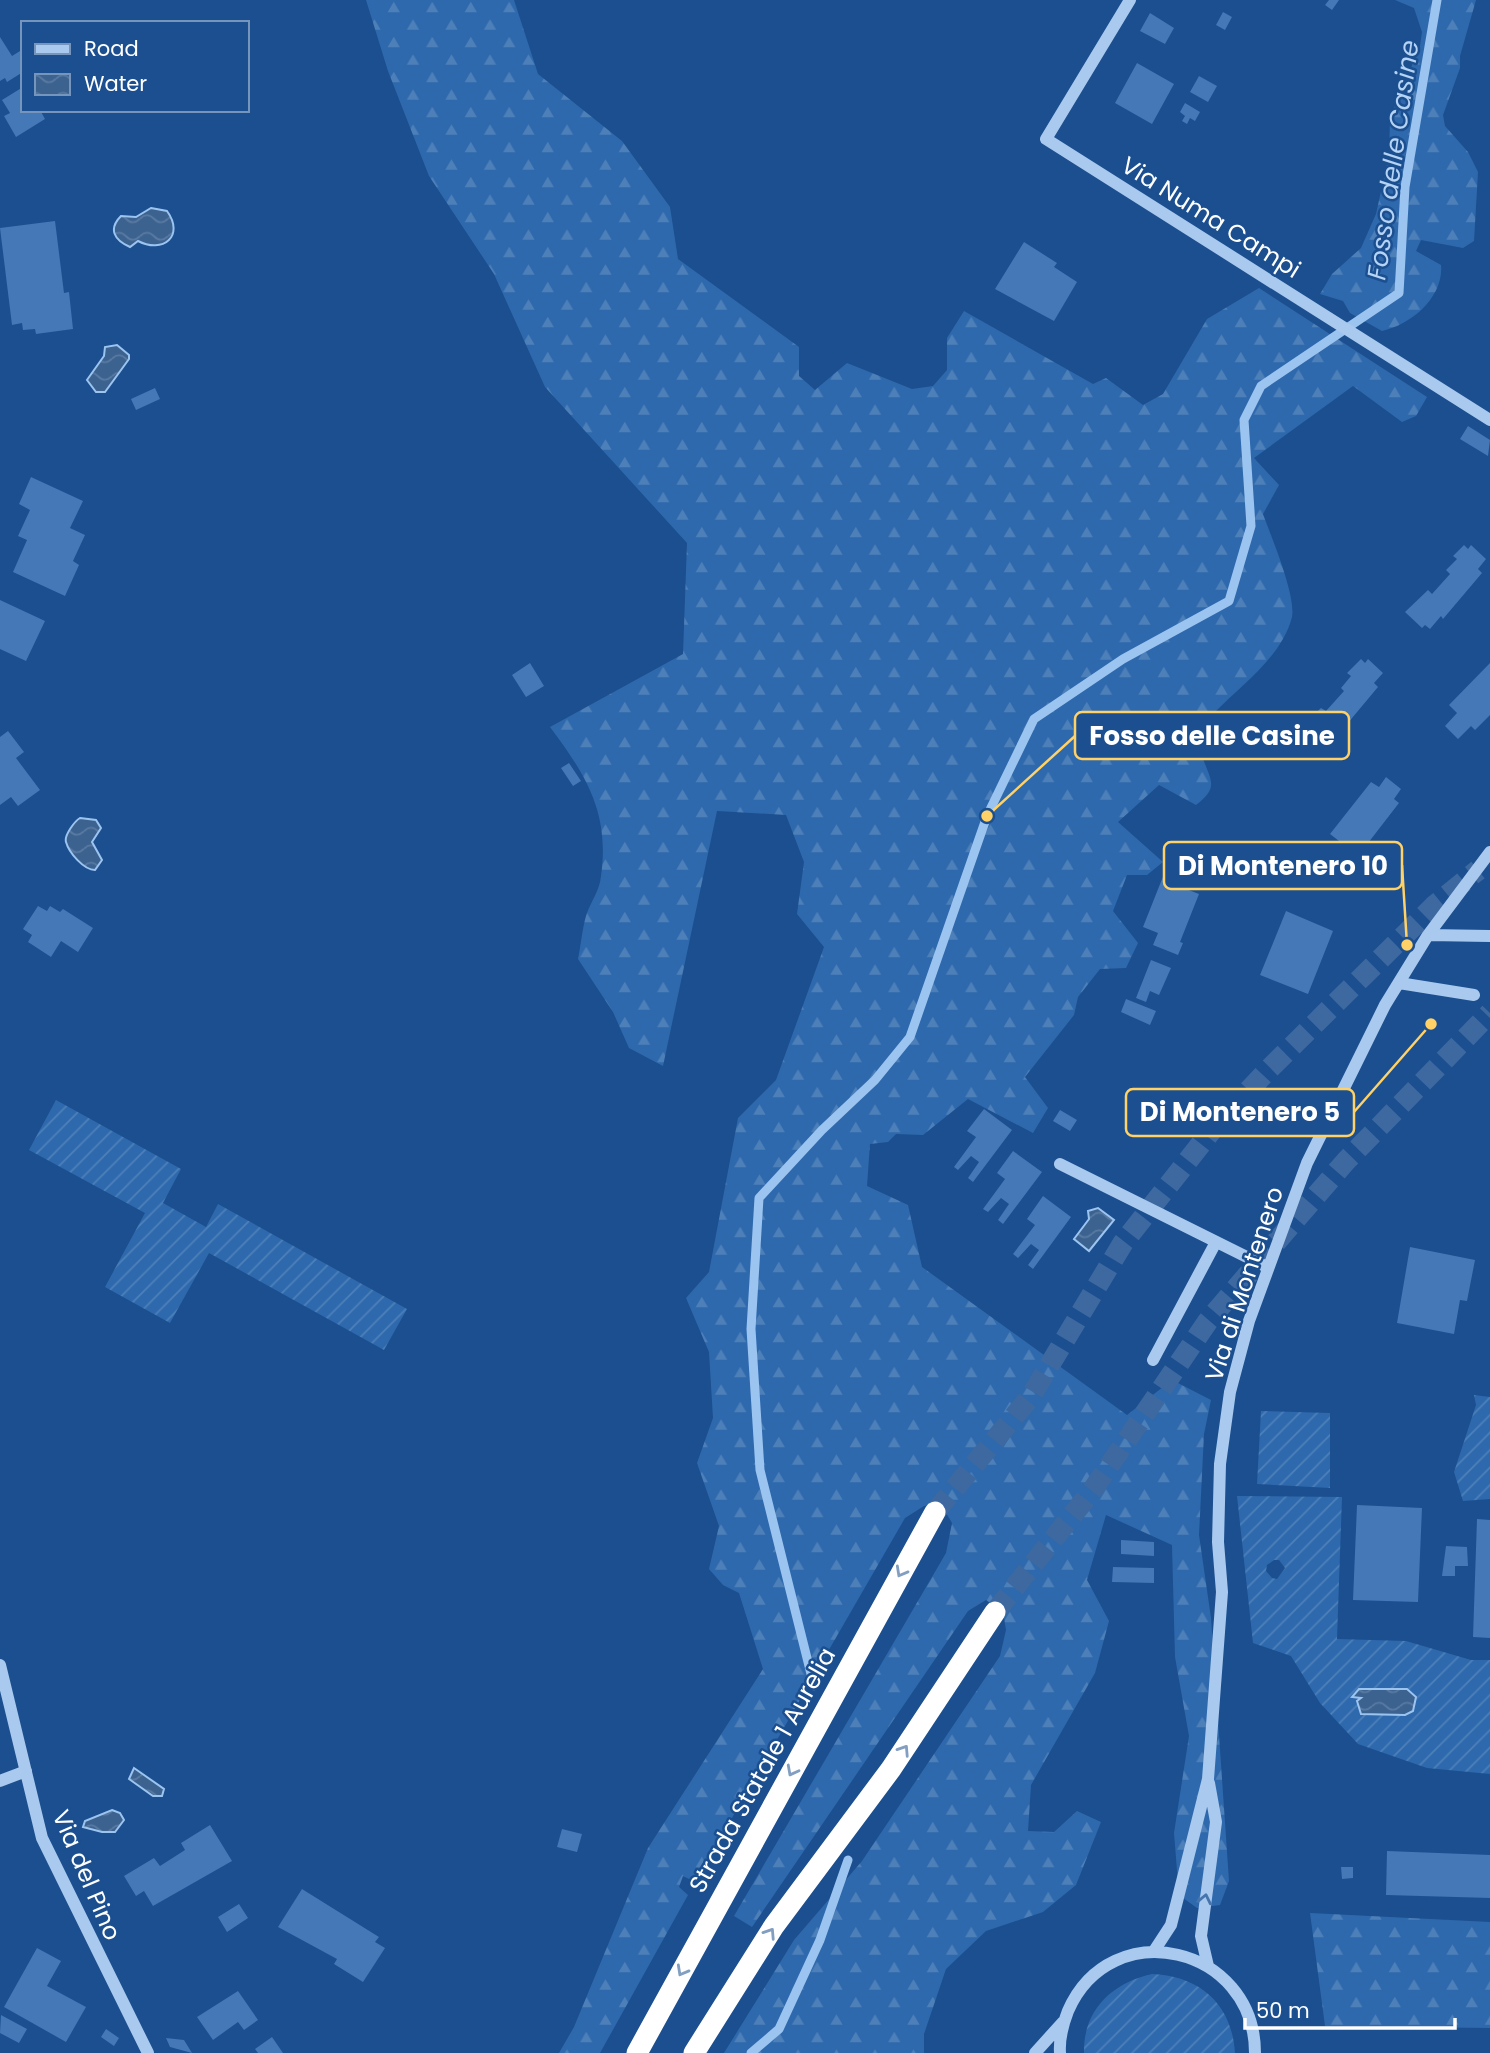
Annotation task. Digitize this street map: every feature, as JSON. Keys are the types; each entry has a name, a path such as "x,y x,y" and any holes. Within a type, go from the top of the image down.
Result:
{"highway":[{"name":"Strada Statale 1 Aurelia","path":"637,2053 934,1512"},
{"path":"694,2053 774,1926 891,1769 995,1612"}],"street":[{"name":"Via Numa Campi","path":"1130,0 1046,139 1490,419"},
{"name":"Via di Montenero","path":"1154,1951 1171,1925 1208,1779 1222,1592 1218,1542 1220,1464 1230,1392 1267,1267 1307,1163 1399,983 1428,935 1490,852"},
{"path":"1428,935 1490,936"},
{"path":"1399,983 1474,995"},
{"path":"1060,1164 1267,1267"},
{"path":"1153,1360 1216,1242"},
{"name":"Via del Pino","path":"0,1665 42,1838 148,2053"},
{"path":"0,1781 26,1771"},
{"name":"Via di Montenero","path":"1208,1779 1216,1822 1200,1936 1208,1966"},
{"path":"1035,2053 1063,2022 1073,2000 1098,1972 1130,1955 1154,1951 1191,1958 1224,1978 1247,2011 1253,2030 1255,2053"},
{"path":"1060,2053 1063,2022"}],"green space":[{"path":"366,0 514,0 538,74 622,141 670,207 678,259 799,347 799,376 815,390 847,363 912,389 933,386 947,370 947,338 964,311 1093,384 1106,378 1143,405 1163,394 1207,319 1259,288 1427,397 1416,416 1402,422 1353,386 1254,458 1279,485 1263,514 1287,581 1292,617 1271,657 1215,712 1239,745 1228,759 1209,753 1181,713 1157,721 1176,748 1203,759 1211,779 1210,789 1196,805 1159,785 1118,822 1163,862 1147,875 1127,875 1113,911 1138,943 1126,968 1100,969 1078,997 1074,1015 1025,1077 1048,1108 1033,1133 968,1099 923,1135 896,1134 888,1142 870,1144 867,1186 908,1205 922,1267 1127,1415 1172,1380 1211,1400 1204,1434 1199,1535 1211,1618 1229,1881 1220,1905 1197,1908 1179,1895 1174,1833 1189,1736 1175,1657 1172,1545 1106,1515 1087,1580 1109,1621 1095,1673 1031,1785 1028,1831 1054,1832 1077,1811 1101,1822 1076,1885 1043,1912 986,1931 946,1969 924,2034 924,2053 724,2053 794,1940 862,1861 1000,1656 1006,1630 1003,1612 986,1600 968,1611 752,1927 734,1916 946,1553 952,1523 941,1504 924,1506 905,1518 695,1882 683,1876 679,1887 688,1895 600,2053 559,2053 574,2027 648,1848 763,1669 739,1593 723,1585 709,1569 719,1526 697,1463 713,1418 709,1352 686,1298 709,1272 738,1118 776,1080 824,947 797,914 804,862 786,815 717,811 663,1066 629,1048 613,1012 578,959 586,916 600,881 602,833 592,796 584,779 550,727 683,654 687,543 545,387 494,274 429,176 388,71"},
{"path":"1395,0 1476,0 1460,56 1460,68 1443,115 1445,126 1468,152 1478,172 1474,241 1463,248 1421,240 1416,251 1441,265 1437,288 1424,308 1414,316 1382,331 1350,313 1343,301 1320,294 1332,274 1361,248 1376,214 1389,155 1390,118 1420,46 1422,32 1414,8"},
{"path":"56,1100 181,1169 163,1203 206,1227 218,1204 407,1309 384,1350 209,1253 170,1323 105,1287 145,1213 29,1150"},
{"path":"1474,1395 1490,1397 1490,1499 1463,1501 1454,1472 1476,1405"},
{"path":"1261,1411 1330,1413 1330,1488 1257,1484"},
{"path":"1237,1496 1342,1497 1337,1639 1406,1641 1471,1660 1490,1660 1490,1774 1427,1768 1358,1744 1320,1703 1291,1656 1253,1643","holes":["1279,1560 1285,1568 1277,1579 1272,1578 1266,1571 1267,1565","1359,1689 1407,1689 1361,1714"]},
{"path":"1310,1913 1490,1922 1490,2028 1325,2026"},
{"path":"1152,1974 1185,1980 1210,1996 1228,2020 1235,2053 1084,2053 1089,2024 1103,2001 1124,1984"}],"water":[{"path":"151,208 167,211 174,228 169,240 156,245 138,241 130,247 117,238 114,230 121,216 136,217"},
{"path":"117,345 129,355 129,359 105,392 96,392 87,380 104,356 105,347"},
{"path":"80,818 96,820 101,828 92,842 102,860 95,870 78,860 66,842 68,832"},
{"path":"1098,1208 1114,1220 1089,1251 1074,1239 1089,1219 1088,1211"},
{"path":"1359,1689 1407,1689 1416,1697 1413,1711 1405,1715 1361,1714 1357,1701 1361,1698 1352,1697"},
{"path":"134,1768 164,1789 162,1796 153,1796 129,1779"},
{"path":"112,1810 120,1813 124,1820 115,1832 83,1827 85,1821"}],"building":[{"path":"1329,0 1339,0 1332,10 1325,5"},
{"path":"1223,12 1232,17 1225,30 1216,25"},
{"path":"1150,13 1174,28 1165,44 1140,31"},
{"path":"0,37 12,56 21,52 21,73 7,82 5,78 0,81"},
{"path":"1137,63 1174,84 1152,124 1115,103"},
{"path":"1199,76 1217,86 1208,102 1190,92"},
{"path":"21,88 21,112 41,112 45,119 16,137 4,116 10,113 2,100"},
{"path":"1185,103 1200,112 1195,121 1190,118 1187,124 1182,121 1185,116 1180,112"},
{"path":"55,221 64,293 69,292 73,329 36,334 35,329 23,330 22,323 12,325 0,228"},
{"path":"1024,242 1057,263 1054,267 1077,282 1054,321 995,289"},
{"path":"155,388 160,399 136,410 131,399"},
{"path":"1468,426 1490,440 1488,456 1460,439"},
{"path":"31,477 83,501 70,528 85,535 73,561 79,565 65,596 13,572 27,540 18,536 30,510 19,504"},
{"path":"1464,545 1468,549 1471,545 1486,559 1478,569 1482,573 1443,619 1441,616 1430,629 1425,625 1422,628 1405,612 1428,590 1432,594 1450,574 1446,570 1457,559 1453,556"},
{"path":"0,600 45,621 26,661 0,649"},
{"path":"1361,659 1365,663 1368,659 1383,673 1374,683 1378,687 1337,736 1334,734 1323,746 1319,742 1316,745 1299,729 1321,708 1326,711 1344,691 1341,688 1351,676 1347,673"},
{"path":"530,663 544,686 526,697 512,675"},
{"path":"1490,663 1490,715 1475,730 1471,726 1458,739 1445,726 1457,713 1449,705"},
{"path":"8,731 24,752 16,758 40,790 18,806 11,797 0,805 0,737"},
{"path":"569,763 581,781 573,786 561,768"},
{"path":"1386,777 1401,789 1394,799 1399,803 1358,856 1354,853 1343,867 1328,855 1339,841 1330,834 1371,782 1379,787"},
{"path":"1168,864 1187,872 1181,887 1199,894 1180,942 1183,943 1178,955 1153,945 1158,933 1143,927"},
{"path":"38,906 47,911 50,906 60,912 63,909 93,928 78,952 61,941 51,957 28,942 32,935 23,929"},
{"path":"1286,911 1333,931 1308,994 1260,975"},
{"path":"1151,960 1171,968 1159,995 1150,991 1146,1002 1136,998"},
{"path":"1126,999 1156,1011 1150,1025 1121,1012"},
{"path":"984,1109 1012,1130 973,1182 968,1178 979,1162 971,1156 958,1170 954,1167 976,1137 967,1131"},
{"path":"1060,1110 1077,1120 1070,1131 1053,1121"},
{"path":"1013,1151 1042,1172 1003,1224 998,1220 1009,1204 1001,1198 988,1212 983,1209 1005,1179 997,1173"},
{"path":"1043,1196 1071,1217 1033,1269 1028,1265 1039,1250 1031,1244 1018,1258 1013,1254 1035,1225 1027,1219"},
{"path":"1410,1247 1475,1260 1467,1301 1460,1300 1454,1334 1397,1323"},
{"path":"1357,1505 1422,1508 1418,1602 1353,1600"},
{"path":"1477,1519 1490,1520 1490,1638 1473,1637"},
{"path":"1121,1540 1154,1542 1154,1556 1121,1554"},
{"path":"1446,1546 1467,1547 1468,1566 1455,1566 1455,1576 1442,1576"},
{"path":"1113,1567 1154,1568 1154,1583 1112,1582"},
{"path":"210,1825 232,1861 153,1906 144,1891 136,1896 124,1876 154,1858 160,1866 185,1850 181,1843"},
{"path":"562,1829 582,1834 577,1852 557,1847"},
{"path":"1387,1851 1490,1855 1490,1898 1386,1895"},
{"path":"1341,1867 1353,1867 1353,1878 1342,1879"},
{"path":"302,1889 379,1937 375,1942 385,1948 363,1982 334,1964 337,1959 278,1927"},
{"path":"239,1904 248,1918 227,1932 218,1917"},
{"path":"37,1948 61,1961 47,1986 86,2007 66,2042 4,2007"},
{"path":"238,1991 258,2020 244,2030 238,2022 213,2040 197,2017"},
{"path":"1,2015 27,2029 19,2043 0,2033"},
{"path":"106,2029 119,2038 114,2046 101,2037"},
{"path":"272,2037 283,2053 258,2053 255,2049"},
{"path":"166,2038 184,2040 192,2053 170,2047"}],"waterway":[{"name":"Fosso delle Casine","path":"814,1686 760,1470 751,1329 759,1198 822,1130 875,1080 910,1037 987,816 1034,719 1123,659 1229,601 1251,526 1244,420 1261,386 1399,293 1405,187 1437,0"},
{"name":"Fosso delle Casine","path":"751,2053 779,2029 820,1940 848,1860"}],"tunnel":[{"path":"935,1512 1031,1396 1123,1243 1216,1125 1434,906 1478,870"},
{"path":"995,1612 1094,1488 1208,1321 1346,1161 1490,1013"}],"place":[{"name":"Fosso delle Casine","path":"987,816"},
{"name":"Di Montenero 10","path":"1407,945"},
{"name":"Di Montenero 5","path":"1431,1024"}]}
